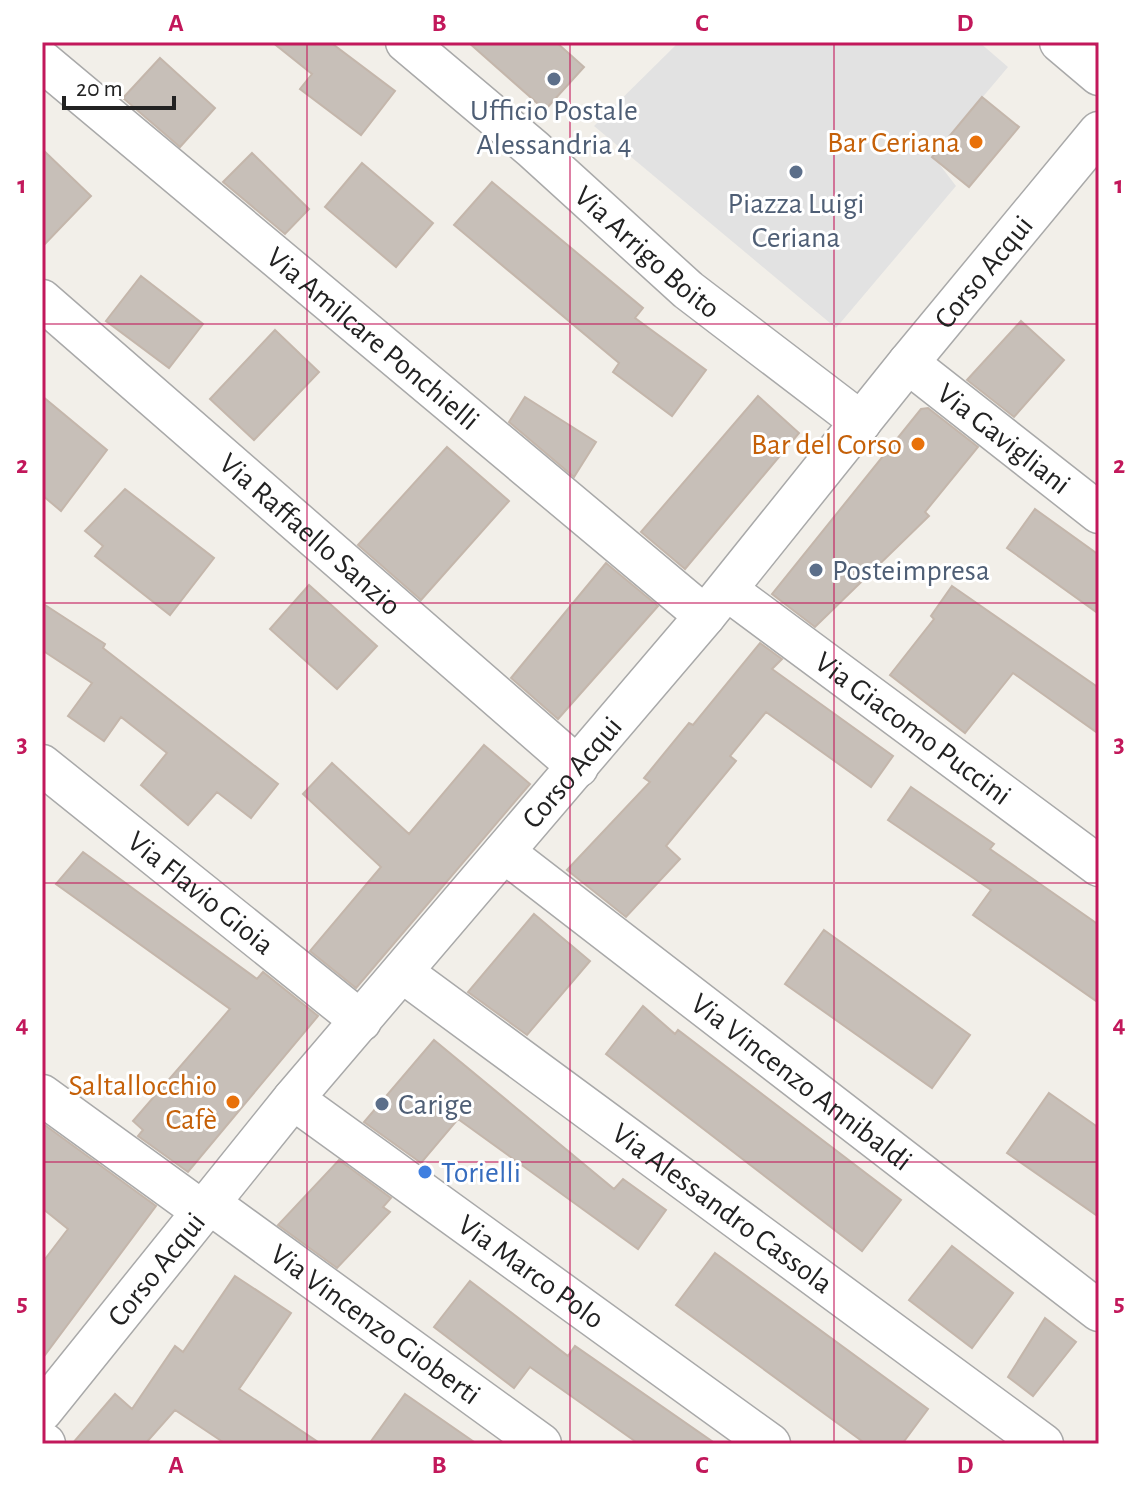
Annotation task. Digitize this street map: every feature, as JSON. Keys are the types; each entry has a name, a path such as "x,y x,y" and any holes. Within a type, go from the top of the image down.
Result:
{"street":[{"name":"Via Arrigo Boito","path":"406,42 533,149 688,290 861,422"},
{"path":"1060,42 1099,75"},
{"name":"Via Amilcare Ponchielli","path":"42,61 716,603"},
{"name":"Corso Acqui","path":"42,1411 293,1099 716,603 908,363 1099,132"},
{"name":"Via Raffaello Sanzio","path":"42,300 578,767"},
{"name":"Via Gavigliani","path":"908,363 1099,513"},
{"name":"Via Giacomo Puccini","path":"716,603 1099,866"},
{"name":"Via Flavio Gioia","path":"42,765 361,1021"},
{"name":"Via Vincenzo Annibaldi","path":"504,852 1099,1311"},
{"name":"Via Alessandro Cassola","path":"402,972 1043,1444"},
{"name":"Via Vincenzo Gioberti","path":"42,1095 541,1444"},
{"name":"Via Marco Polo","path":"293,1099 770,1444"}],"shaded area":[{"name":"Piazza Luigi Ceriana","path":"679,42 979,42 1008,67 933,156 956,186 836,328 594,126"}],"building":[{"path":"272,42 330,42 395,91 361,135 300,89 312,74"},
{"path":"468,42 556,42 584,67 545,110"},
{"path":"160,58 215,108 180,147 123,98"},
{"name":"Bar Ceriana","path":"982,97 1019,127 969,187 932,157"},
{"path":"42,149 91,196 42,247"},
{"path":"252,153 309,209 285,234 223,182"},
{"path":"362,163 433,223 396,267 325,207"},
{"path":"492,182 643,308 635,318 706,370 672,416 613,372 619,363 454,225"},
{"path":"141,276 203,324 169,368 106,321"},
{"path":"1021,321 1064,360 1014,417 967,380"},
{"path":"275,330 319,372 254,440 210,399"},
{"path":"42,396 107,450 61,511 42,495"},
{"path":"758,396 799,433 685,569 641,532"},
{"path":"525,397 596,442 574,477 509,422"},
{"path":"928,408 978,447 925,512 929,516 815,627 772,594 921,409"},
{"path":"447,447 509,501 421,600 358,545"},
{"path":"125,489 214,558 170,615 95,556 103,546 85,531"},
{"path":"1035,509 1099,555 1099,614 1007,548"},
{"path":"606,563 658,606 558,719 511,678"},
{"path":"309,585 377,646 337,689 270,629"},
{"path":"952,586 1099,688 1099,734 1013,673 965,733 890,675 934,619 931,616"},
{"path":"42,603 105,644 103,648 278,784 251,818 217,792 188,825 141,785 167,753 121,717 104,741 68,716 92,683 42,650"},
{"path":"760,643 782,659 772,669 893,756 871,787 766,712 730,756 736,761 666,846 680,859 626,917 567,870 650,782 644,778 689,723 693,725"},
{"path":"484,745 530,784 356,988 310,951 381,867 303,794 332,763 409,834"},
{"path":"911,787 994,844 990,849 1099,925 1099,1003 973,915 991,890 888,820"},
{"path":"83,852 257,979 263,972 318,1016 188,1172 138,1136 143,1130 133,1121 230,1009 56,884"},
{"path":"534,914 590,961 527,1035 468,992"},
{"path":"824,930 970,1035 932,1088 785,984"},
{"path":"643,1006 675,1034 678,1030 901,1200 862,1251 606,1054"},
{"path":"434,1040 614,1189 623,1179 666,1210 638,1249 458,1119 421,1163 364,1122"},
{"path":"1049,1093 1099,1128 1099,1217 1007,1153"},
{"path":"42,1123 156,1206 42,1359 42,1263 68,1229 42,1208"},
{"path":"339,1160 391,1198 383,1207 390,1212 337,1268 278,1225"},
{"path":"952,1246 1013,1293 972,1348 909,1300"},
{"path":"715,1253 928,1409 902,1444 866,1444 676,1305"},
{"path":"235,1276 291,1313 239,1389 321,1444 226,1444 175,1410 145,1444 72,1444 115,1394 132,1409 175,1346 183,1352"},
{"path":"470,1281 568,1356 575,1346 716,1444 639,1444 530,1367 514,1388 434,1327"},
{"path":"1045,1318 1076,1342 1033,1396 1008,1377"},
{"path":"405,1394 477,1444 369,1444"}],"place":[{"name":"Ufficio Postale Alessandria 4","path":"554,79"},
{"name":"Bar Ceriana","path":"976,142"},
{"name":"Piazza Luigi Ceriana","path":"796,172"},
{"name":"Bar del Corso","path":"918,444"},
{"name":"Posteimpresa","path":"816,570"},
{"name":"Saltallocchio Cafè","path":"233,1102"},
{"name":"Carige","path":"382,1104"},
{"name":"Torielli","path":"425,1172"}]}
